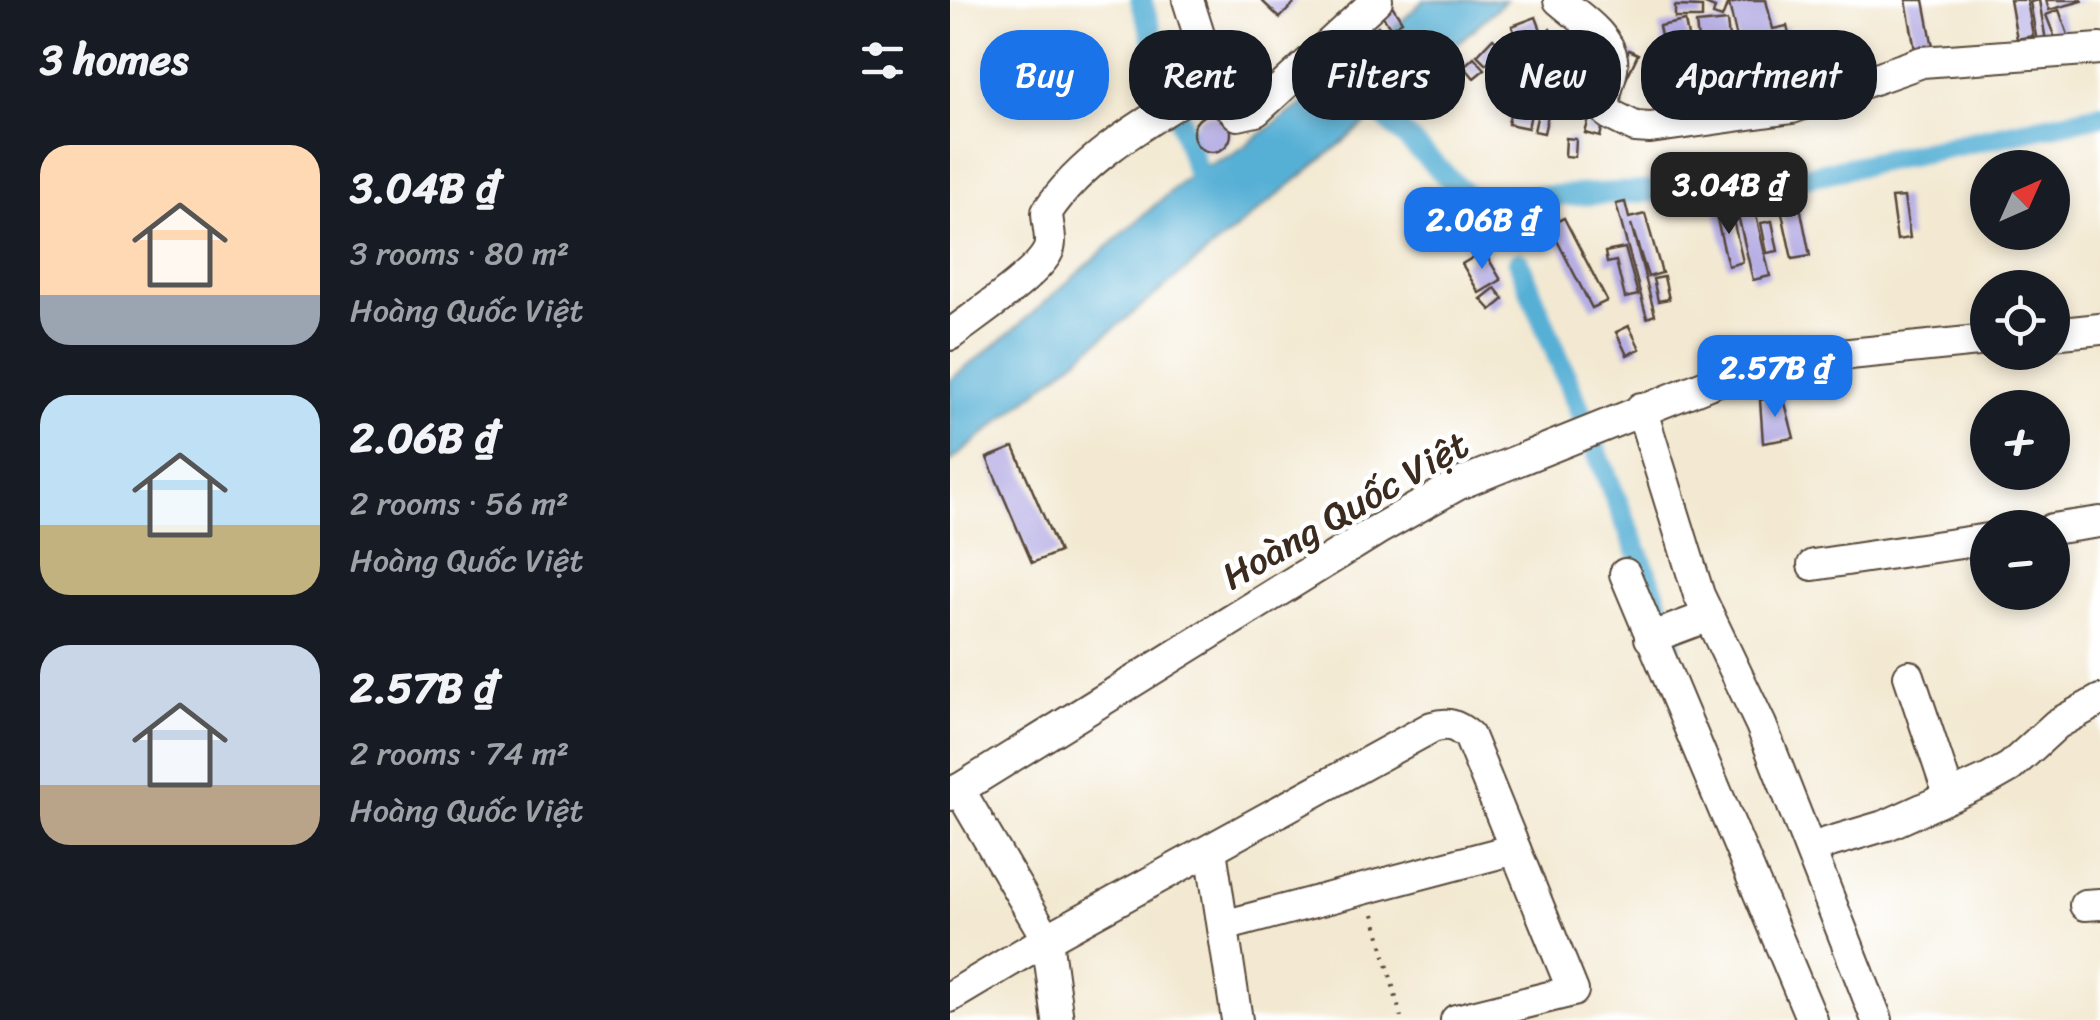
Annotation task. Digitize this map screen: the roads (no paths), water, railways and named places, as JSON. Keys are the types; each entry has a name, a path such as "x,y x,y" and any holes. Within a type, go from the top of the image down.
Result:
{"street":[{"path":"1188,0 1198,30"},
{"path":"1272,94 1377,0"},
{"path":"1560,0 1609,49 1612,69 1604,100 1608,114 1635,127 1792,108 1922,62 2100,49"},
{"path":"950,335 1047,254 1047,212 1060,195 1105,152 1153,120"},
{"path":"2070,332 2100,330"},
{"name":"Hoàng Quốc Việt","path":"955,792 1377,530 1459,484 1761,363 1970,342"},
{"path":"1635,411 1706,617 1762,725 1877,1020"},
{"path":"2070,527 2100,522"},
{"path":"1813,565 1970,542"},
{"path":"1625,574 1812,1020"},
{"path":"1654,636 1706,617"},
{"path":"1909,676 1950,795"},
{"path":"1810,848 1887,825 2010,766 2058,724 2100,700"},
{"path":"950,998 1047,939 1445,723 1469,736 1573,992 1456,1020"},
{"path":"955,792 1047,939 1058,1020"},
{"path":"1223,926 1515,848"},
{"path":"1211,850 1237,1020"}],"water":[{"path":"1424,0 1506,0 1465,36 1465,30 1392,30"},
{"path":"1292,111 1292,120 1370,120 950,462 950,380 1010,333 1196,169 1232,155"}],"waterway":[{"path":"1141,0 1196,169"},
{"path":"1388,120 1471,200 1762,186 2100,115"},
{"path":"1519,262 1652,587 1671,644"}]}
